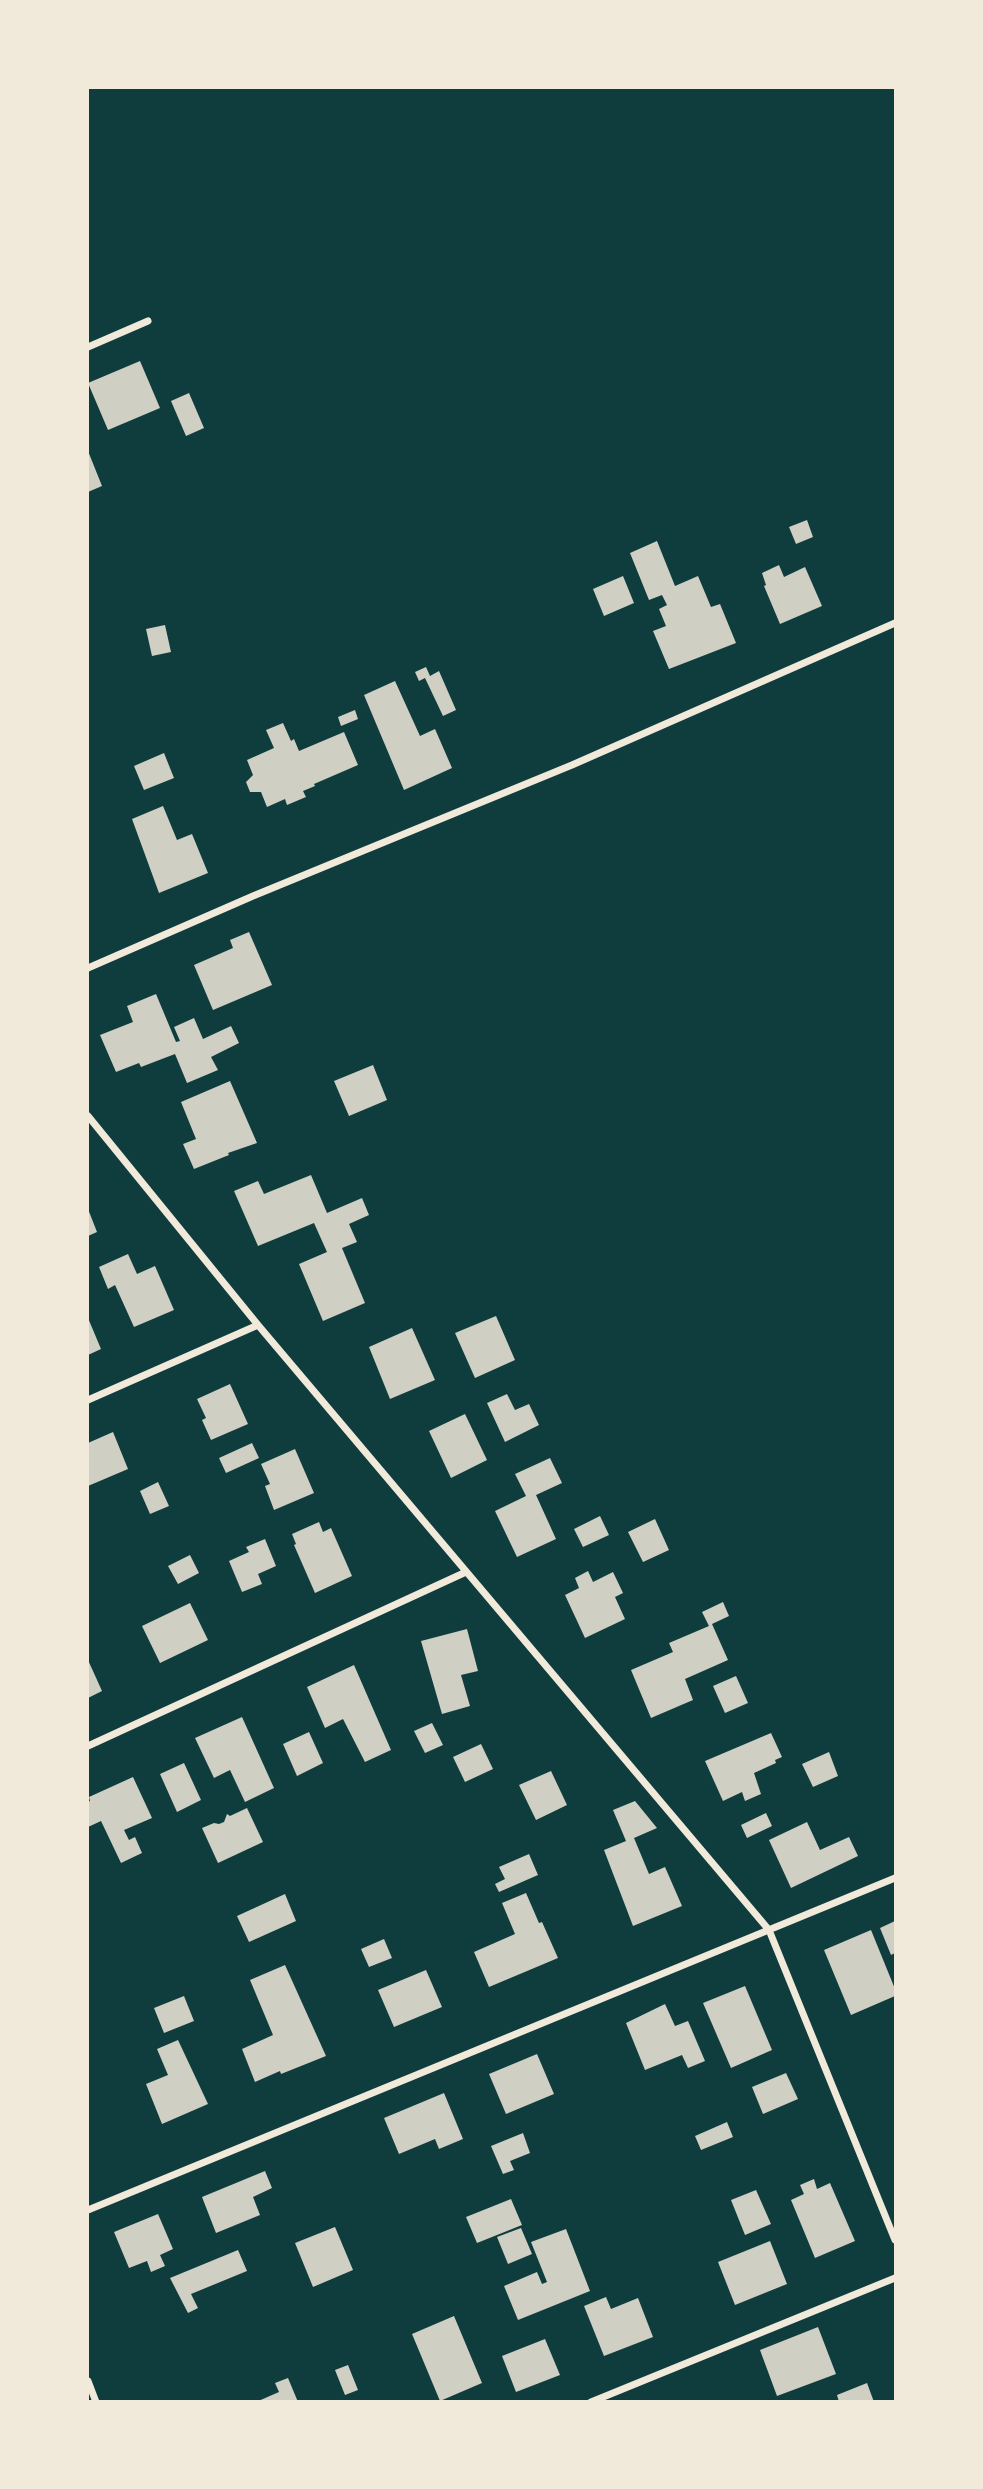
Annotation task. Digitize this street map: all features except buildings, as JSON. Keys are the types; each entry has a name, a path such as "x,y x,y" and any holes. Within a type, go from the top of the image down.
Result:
{"street":[{"path":"88,347 148,321"},
{"path":"88,968 253,896 572,765 895,623"},
{"path":"88,1116 258,1325 769,1930 895,2240"},
{"path":"88,1400 258,1325"},
{"path":"88,1746 466,1573"},
{"path":"88,2210 895,1878"},
{"path":"591,2402 895,2278"},
{"path":"88,2381 96,2402"}]}
